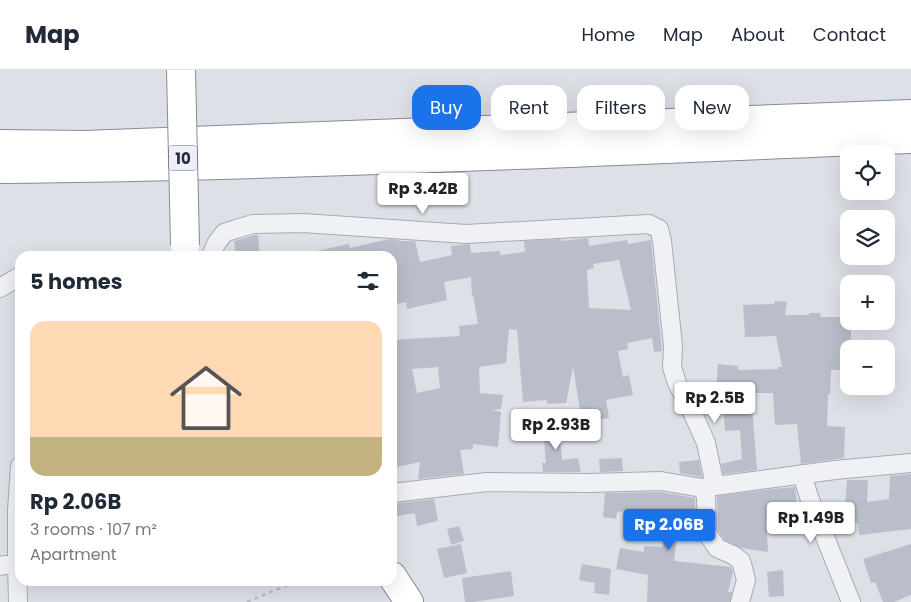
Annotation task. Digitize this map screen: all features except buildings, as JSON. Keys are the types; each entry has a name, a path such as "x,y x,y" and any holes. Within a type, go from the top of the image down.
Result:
{"highway":[{"name":"10","path":"181,70 185,251"},
{"path":"0,144 84,145 911,114"},
{"path":"0,169 374,160 911,139"},
{"path":"397,584 409,602"}],"street":[{"path":"213,251 224,233 253,224 303,223 466,234 649,224 659,230 662,241 673,346 672,367 681,391 706,443 709,487 706,496 707,533 716,548 734,555 741,561 746,580 740,602"},
{"path":"0,288 15,279"},
{"path":"397,492 487,482 589,483 660,481 709,487 802,474 911,463"},
{"path":"802,474 809,497 851,602"},
{"path":"15,524 9,564 18,602"}],"path":[{"path":"247,602 285,586"}]}
